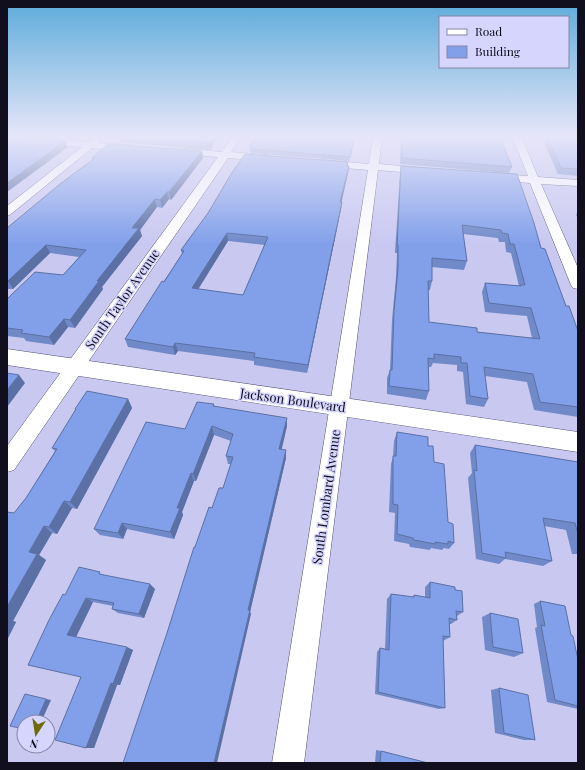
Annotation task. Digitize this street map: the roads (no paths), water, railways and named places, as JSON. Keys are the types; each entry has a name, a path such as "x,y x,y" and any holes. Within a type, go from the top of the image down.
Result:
{"street":[{"path":"7,212 56,172"},
{"name":"South Taylor Avenue","path":"7,463 212,172"},
{"name":"South Lombard Avenue","path":"288,763 373,172"},
{"path":"532,172 578,285"},
{"path":"485,176 578,183"},
{"name":"Jackson Boulevard","path":"7,357 578,442"}]}
